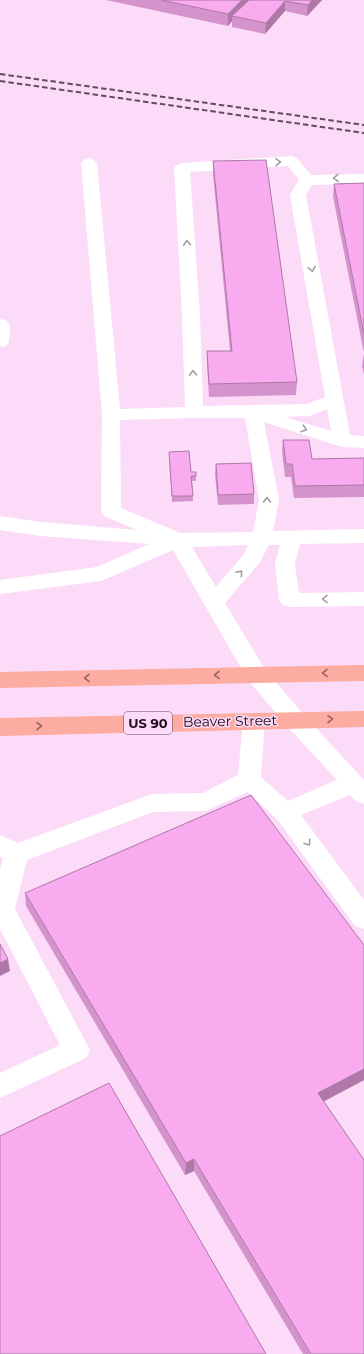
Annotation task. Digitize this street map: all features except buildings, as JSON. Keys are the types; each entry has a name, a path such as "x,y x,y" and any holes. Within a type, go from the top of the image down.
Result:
{"main road":[{"path":"0,680 364,673"},
{"name":"Beaver Street","path":"0,727 364,719"}],"street":[{"path":"194,412 191,315 182,168 292,161 307,180"},
{"path":"89,163 111,414 111,511 178,540 256,674 295,720 359,789 285,812"},
{"path":"307,180 364,178"},
{"path":"307,180 298,195 342,441"},
{"path":"0,324 0,342"},
{"path":"111,414 310,410 335,400"},
{"path":"253,412 342,441 364,442"},
{"path":"214,602 253,557 262,538 269,500 253,412"},
{"path":"0,523 40,529 178,540 364,536"},
{"path":"292,538 284,564 290,600 364,599"},
{"path":"0,587 101,574 178,540"},
{"path":"249,780 254,721"},
{"path":"249,780 285,812 364,919"},
{"path":"0,1086 77,1050 2,909 8,850 152,803 206,802 249,780"}],"railway":[{"path":"0,74 364,125"},
{"path":"0,81 364,133"}]}
